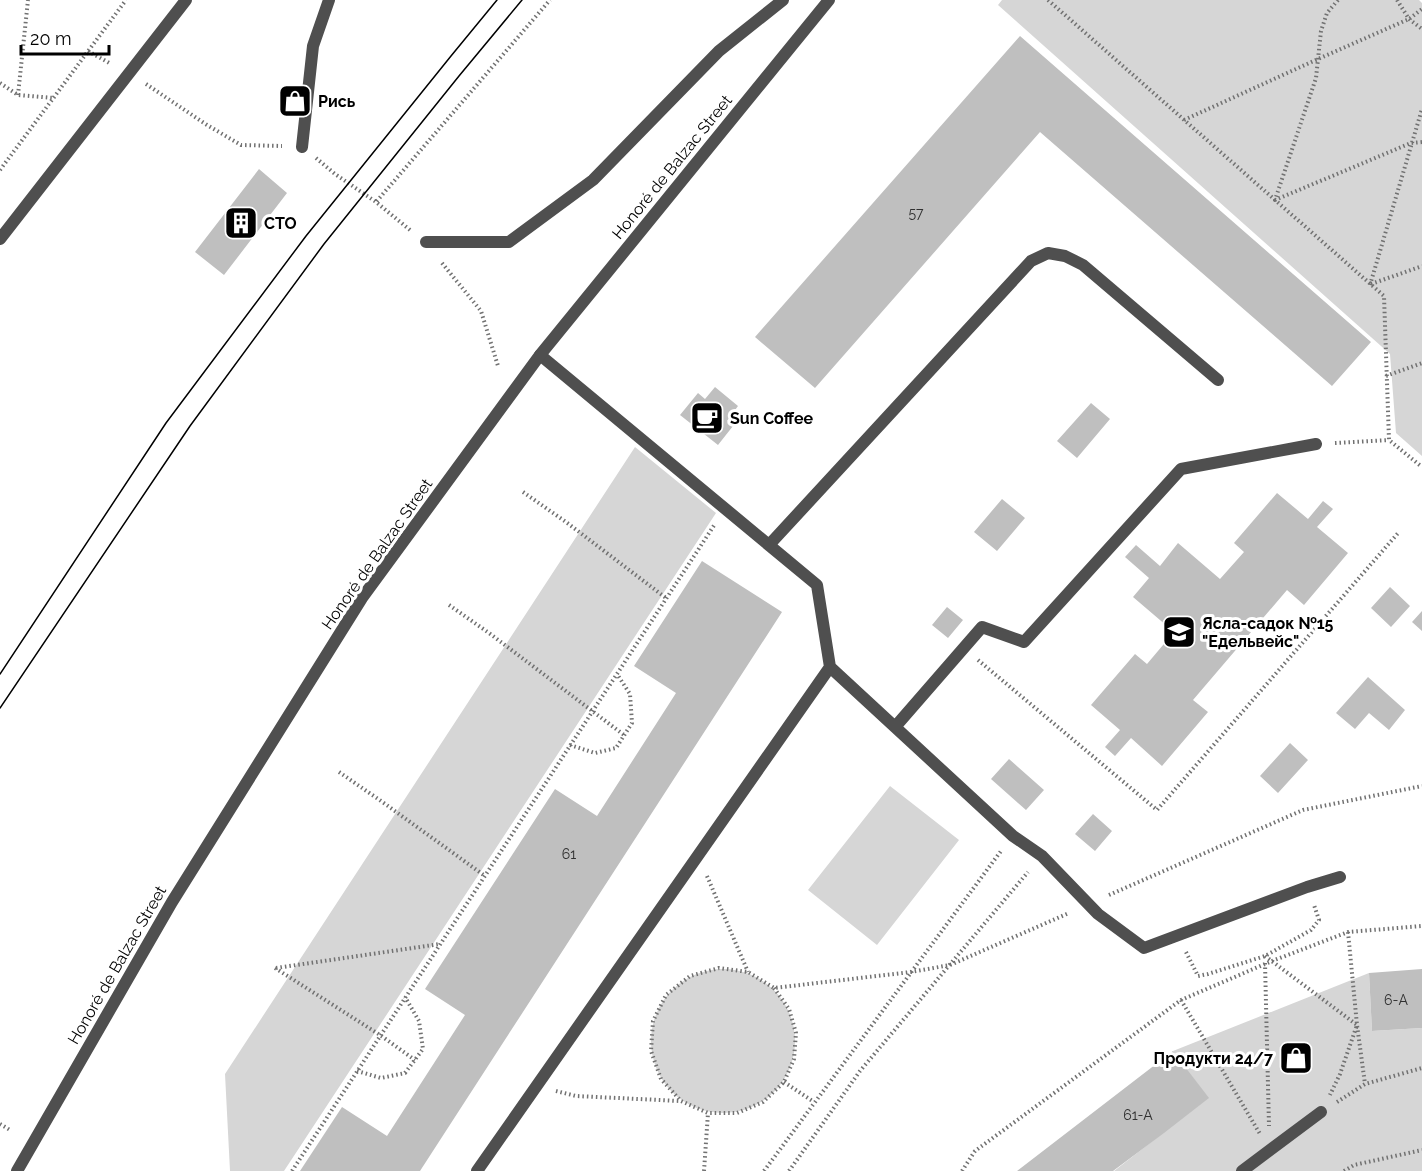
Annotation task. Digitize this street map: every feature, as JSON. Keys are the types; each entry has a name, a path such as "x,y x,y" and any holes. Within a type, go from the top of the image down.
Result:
{"street":[{"path":"0,239 186,0"},
{"path":"302,147 314,46 329,0"},
{"path":"426,242 509,242 593,180 719,51 783,0"},
{"name":"Honoré de Balzac Street","path":"17,1171 172,902 356,608 540,355 829,0"},
{"path":"769,545 1031,261 1048,253 1065,256 1083,265 1218,380"},
{"path":"540,355 817,585 830,667 1013,836 1042,856 1098,914 1144,948 1340,877"},
{"path":"895,727 982,627 1024,642 1181,469 1316,444"},
{"path":"477,1171 830,667"},
{"path":"1242,1171 1321,1112"}],"path":[{"path":"18,95 28,0"},
{"path":"0,170 126,0"},
{"path":"498,366 481,311 426,242 376,202 550,0"},
{"path":"1048,0 1384,296 1389,440"},
{"path":"1275,200 1316,78 1321,31 1327,13 1336,0"},
{"path":"1397,0 1409,19 1422,29"},
{"path":"1184,120 1409,19 1422,9"},
{"path":"0,83 18,95 54,98"},
{"path":"153,88 207,125 242,145"},
{"path":"1370,285 1422,109"},
{"path":"1275,200 1411,143 1422,142"},
{"path":"1370,285 1422,266"},
{"path":"1386,376 1422,363"},
{"path":"1316,444 1389,440 1422,467"},
{"path":"523,492 666,598"},
{"path":"292,1171 725,508"},
{"path":"964,648 1157,810 1399,532"},
{"path":"448,605 489,633 624,735"},
{"path":"570,745 596,753 616,748 632,723 630,694 617,674"},
{"path":"339,772 485,876"},
{"path":"764,1171 1013,836"},
{"path":"698,856 748,972"},
{"path":"789,1171 860,1071 1042,856"},
{"path":"962,1171 975,1151 1181,1000 1272,961 1348,932 1422,926"},
{"path":"1178,935 1198,976 1265,956 1311,930"},
{"path":"1348,932 1365,1084"},
{"path":"415,1060 275,968 440,944"},
{"path":"1265,956 1357,1025"},
{"path":"1265,956 1269,1150"},
{"path":"536,1087 576,1095 681,1101 708,1113 737,1113 763,1102 784,1082 794,1059 796,1034 789,1009 774,988 748,972 719,968 690,976 666,994 653,1021 651,1051 661,1079 681,1101"},
{"path":"357,1071 381,1078 405,1073 423,1049 419,1020 405,997"},
{"path":"1181,1000 1269,1150"},
{"path":"1321,1112 1340,1074 1357,1025"},
{"path":"1321,1112 1365,1084 1422,1068"},
{"path":"784,1082 814,1102"},
{"path":"704,1171 708,1113"},
{"path":"0,1124 10,1130"},
{"path":"1344,1171 1354,1165 1422,1150"}],"shaded area":[{"path":"1002,0 1419,0 1422,3 1422,456 1396,433 1390,354 998,5"},
{"path":"635,447 716,513 284,1171 230,1171 225,1074"},
{"path":"890,786 959,840 877,945 808,890"},
{"path":"723,969 751,974 774,990 790,1013 795,1041 790,1069 774,1092 751,1108 723,1113 695,1108 672,1092 656,1069 651,1041 656,1013 672,990 695,974"},
{"path":"1369,973 1372,1031 1422,1028 1422,1171 1114,1171 1208,1098 1173,1051"}],"building":[{"path":"1020,36 1371,342 1332,386 1040,132 815,388 755,337"},
{"name":"СТО","path":"259,169 287,193 224,275 195,252"},
{"name":"Sun Coffee","path":"715,387 738,406 727,421 733,426 718,445 680,415 698,393 705,399"},
{"path":"1091,403 1110,419 1077,458 1057,441"},
{"path":"1277,493 1308,519 1323,501 1333,509 1317,527 1348,553 1304,605 1287,590 1193,700 1208,712 1162,766 1131,738 1115,756 1105,747 1120,730 1091,705 1135,654 1147,664 1174,632 1133,597 1149,578 1125,557 1136,545 1160,566 1178,543 1220,579 1244,552 1234,543"},
{"path":"1002,499 1025,518 997,551 974,532"},
{"path":"702,561 782,612 420,1171 300,1171 342,1107 387,1136 465,1015 425,989 555,789 597,816 676,693 634,666"},
{"path":"1390,587 1410,606 1391,627 1371,608"},
{"path":"947,607 963,620 948,638 932,625"},
{"path":"1422,611 1422,631 1412,622"},
{"path":"1368,677 1405,710 1389,730 1369,713 1355,729 1336,713"},
{"path":"1290,743 1308,760 1278,793 1260,776"},
{"path":"1009,759 1044,790 1026,810 991,779"},
{"path":"1093,814 1112,831 1095,851 1075,834"},
{"path":"1422,969 1422,1028 1372,1031 1369,973"},
{"path":"1173,1051 1209,1098 1164,1133 1113,1171 1017,1171"}],"tram line":[{"path":"0,674 166,423 306,236 497,0"},
{"path":"0,708 190,426 324,244 522,0"}],"place":[{"name":"Рись","path":"295,101"},
{"name":"СТО","path":"241,223"},
{"name":"Sun Coffee","path":"707,418"},
{"name":"Ясла-садок №15 \"Едельвейс\"","path":"1179,632"},
{"name":"Продукти 24/7","path":"1296,1058"}]}
